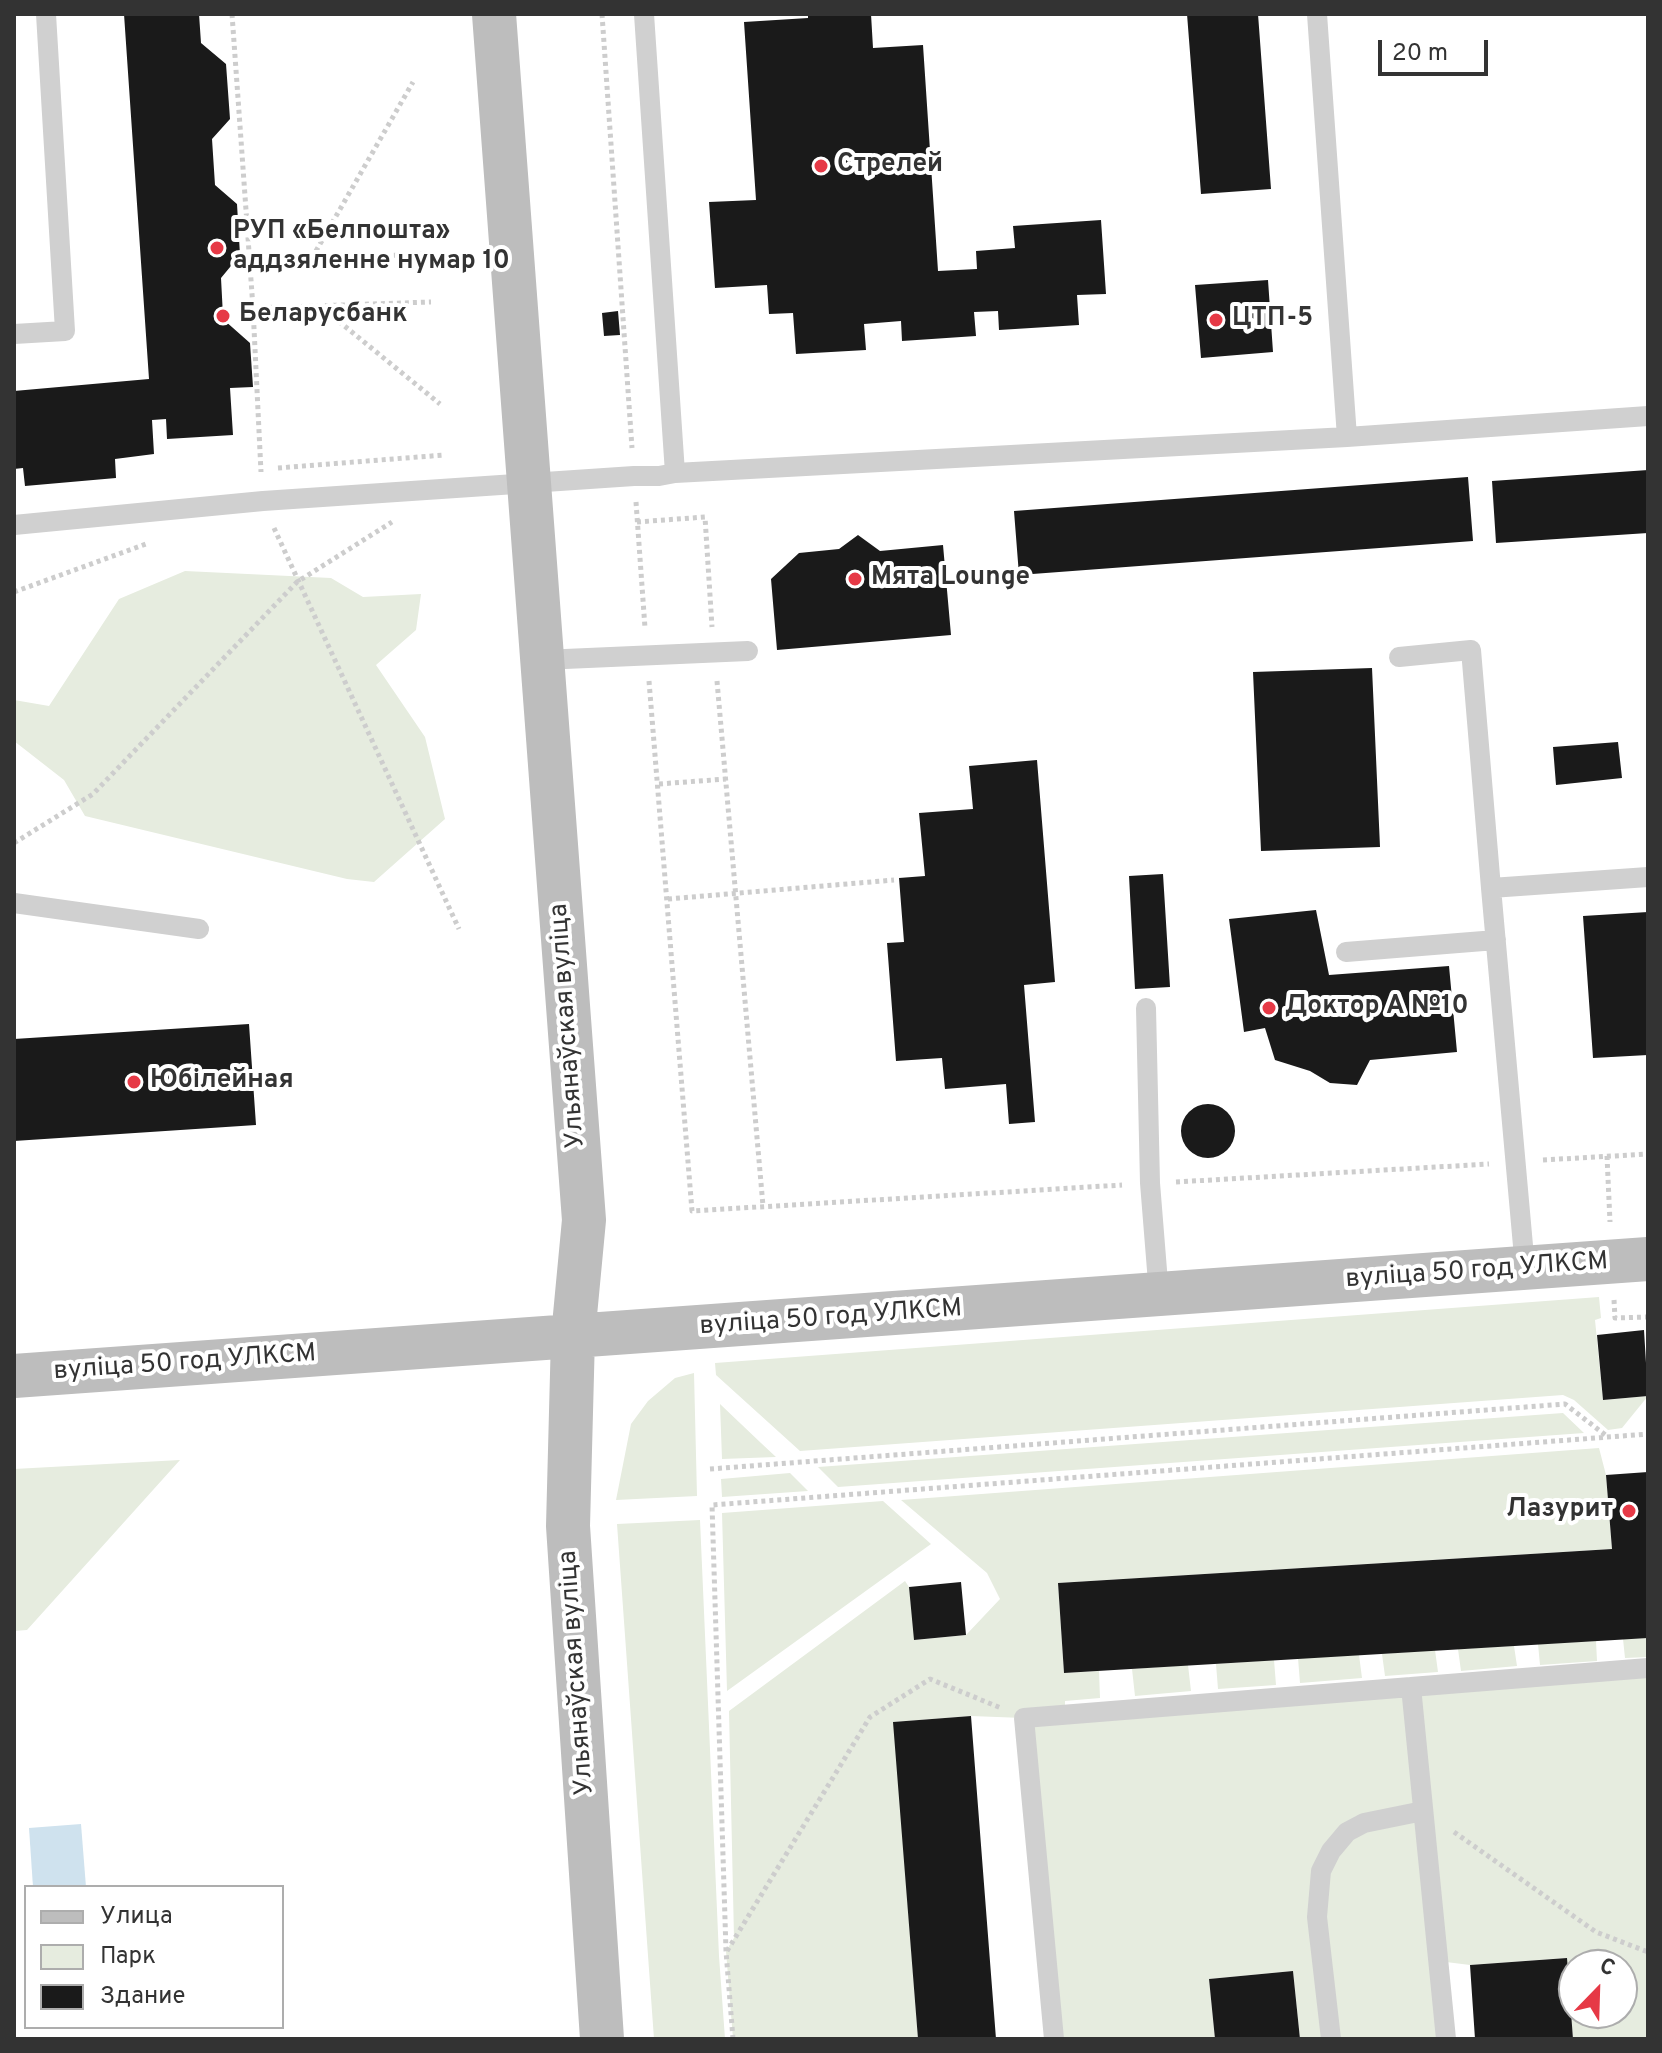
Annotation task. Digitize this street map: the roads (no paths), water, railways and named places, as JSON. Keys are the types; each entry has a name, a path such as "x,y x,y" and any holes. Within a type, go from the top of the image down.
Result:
{"main road":[{"name":"Ульянаўская вуліца","path":"494,14 584,1220 573,1336 568,1526 602,2039"},
{"name":"вуліца 50 год УЛКСМ","path":"14,1376 1648,1259"}],"lane":[{"path":"14,334 65,331 46,14"},
{"path":"644,14 675,473"},
{"path":"1317,14 1347,437"},
{"path":"14,525 263,501 675,473 1347,437 1648,416"},
{"path":"1399,657 1471,650 1525,1268"},
{"path":"542,660 748,651"},
{"path":"1491,888 1648,877"},
{"path":"14,903 199,929"},
{"path":"1346,952 1496,940"},
{"path":"1146,1008 1150,1183 1159,1295"},
{"path":"1054,2039 1024,1718 1648,1668"},
{"path":"1411,1687 1446,2039"},
{"path":"1331,2039 1317,1917 1321,1871 1331,1851 1347,1832 1364,1823 1423,1811"}],"water":[{"path":"81,1824 86,1885 33,1885 29,1828"}],"place":[{"name":"Стрелей","path":"821,166"},
{"name":"РУП «Белпошта» аддзяленне нумар 10","path":"217,248"},
{"name":"Беларусбанк","path":"223,316"},
{"name":"ЦТП-5","path":"1216,320"},
{"name":"Мята Lounge","path":"855,579"},
{"name":"Доктор А №10","path":"1269,1008"},
{"name":"Юбілейная","path":"134,1082"},
{"name":"Лазурит","path":"1629,1511"}]}
